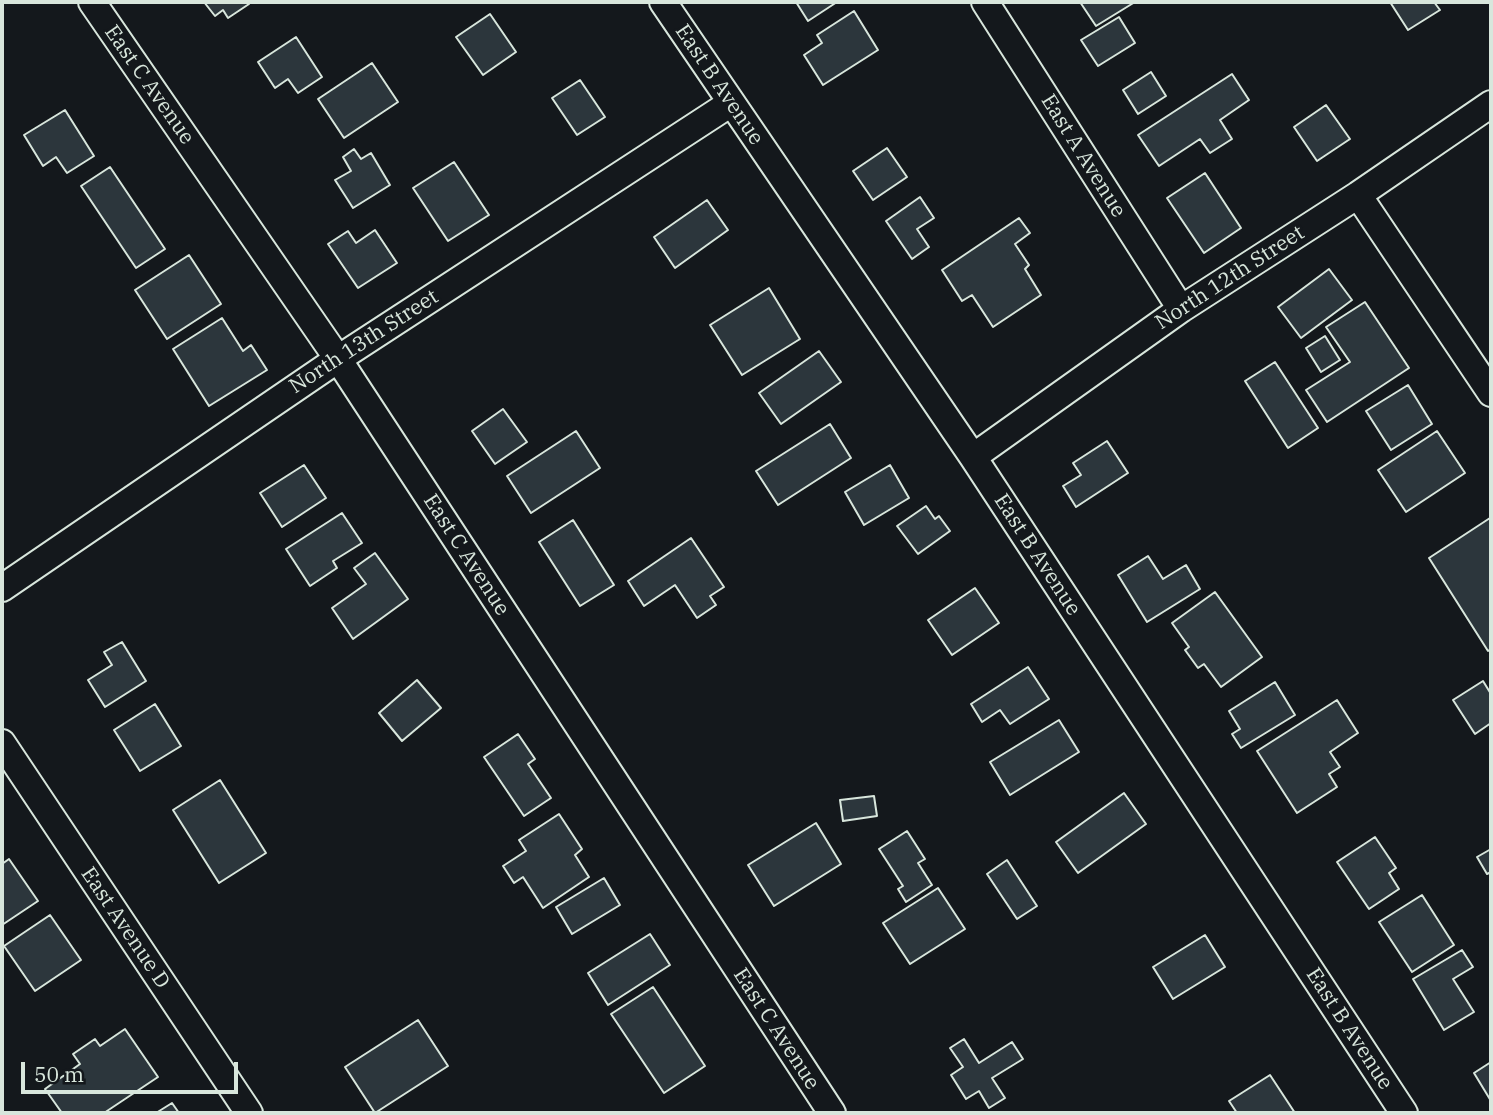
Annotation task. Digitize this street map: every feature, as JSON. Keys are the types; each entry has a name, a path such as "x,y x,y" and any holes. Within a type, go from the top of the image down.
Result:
{"street":[{"name":"East C Avenue","path":"92,2 338,359 832,1113"},
{"name":"East B Avenue","path":"663,2 973,457 1404,1113"},
{"name":"East A Avenue","path":"985,2 1181,309"},
{"name":"North 13th Street","path":"2,588 338,359 731,103"},
{"name":"North 12th Street","path":"973,457 1181,309 1358,195 1491,104"},
{"path":"1358,195 1491,393"},
{"name":"East Avenue D","path":"2,743 249,1113"}],"building":[{"path":"204,2 249,4 228,18 223,10 215,16"},
{"path":"796,2 837,2 808,21"},
{"path":"1080,2 1135,2 1096,26"},
{"path":"1390,2 1434,2 1440,10 1408,30"},
{"path":"854,11 878,50 823,85 804,55 822,43 817,35"},
{"path":"490,14 516,52 483,75 456,37"},
{"path":"1119,17 1135,43 1098,66 1081,40"},
{"path":"296,37 322,77 298,93 288,79 275,88 258,62"},
{"path":"372,63 398,102 344,138 318,99"},
{"path":"1151,72 1166,96 1138,114 1123,90"},
{"path":"1232,74 1249,100 1220,120 1232,139 1210,153 1200,139 1159,166 1138,135"},
{"path":"580,80 605,117 577,135 552,98"},
{"path":"1326,105 1350,139 1317,161 1294,127"},
{"path":"65,110 94,156 67,173 56,157 43,166 24,135"},
{"path":"887,148 907,177 873,200 853,171"},
{"path":"354,149 361,159 371,153 390,185 353,208 335,180 351,171 343,157"},
{"path":"454,162 489,215 448,241 413,188"},
{"path":"110,167 165,249 136,268 81,186"},
{"path":"1205,173 1241,228 1204,253 1167,198"},
{"path":"920,197 934,218 917,229 929,247 912,259 886,221"},
{"path":"707,200 728,230 675,268 654,237"},
{"path":"1019,218 1030,233 1015,244 1029,265 1025,269 1041,295 993,327 972,295 962,301 942,270"},
{"path":"375,230 397,263 358,288 328,244 348,231 356,243"},
{"path":"189,255 221,304 167,339 135,290"},
{"path":"1329,269 1352,300 1301,338 1278,307"},
{"path":"769,288 800,339 742,375 710,325"},
{"path":"1365,302 1409,368 1327,422 1306,390 1350,362 1326,327"},
{"path":"222,318 243,351 251,345 267,370 209,406 173,349"},
{"path":"1325,336 1340,360 1321,372 1306,348"},
{"path":"819,351 841,382 781,424 759,393"},
{"path":"1275,362 1318,428 1288,448 1245,381"},
{"path":"1408,385 1432,424 1391,450 1366,411"},
{"path":"503,409 527,442 495,464 472,431"},
{"path":"830,424 851,458 778,505 756,471"},
{"path":"576,431 600,468 531,513 507,476"},
{"path":"1437,431 1465,473 1406,512 1378,470"},
{"path":"1107,441 1128,473 1076,507 1063,486 1081,475 1073,463"},
{"path":"304,465 326,498 282,527 260,493"},
{"path":"890,465 909,498 864,525 845,492"},
{"path":"926,506 935,519 939,516 950,531 918,554 897,526"},
{"path":"342,513 362,543 333,561 337,568 310,586 286,549"},
{"path":"1490,518 1491,649 1488,651 1429,558"},
{"path":"573,520 614,585 580,606 539,542"},
{"path":"691,538 724,587 710,596 716,605 697,618 675,585 644,606 628,581"},
{"path":"375,553 408,599 353,639 332,608 366,584 354,568"},
{"path":"1148,556 1163,579 1186,565 1200,589 1147,622 1118,575"},
{"path":"975,588 999,623 952,655 928,620"},
{"path":"1215,592 1262,657 1221,687 1204,664 1198,668 1185,650 1189,647 1172,623"},
{"path":"122,642 146,681 105,707 88,680 112,665 104,652"},
{"path":"1028,667 1049,699 1010,724 1000,710 982,722 971,704"},
{"path":"417,680 441,708 402,741 379,713"},
{"path":"1483,681 1491,694 1491,723 1475,734 1453,700"},
{"path":"1275,682 1295,715 1241,748 1232,734 1240,729 1229,711"},
{"path":"1337,700 1358,733 1330,752 1340,767 1329,774 1337,787 1297,813 1257,751"},
{"path":"155,704 181,746 140,771 114,730"},
{"path":"1059,720 1079,752 1010,795 990,762"},
{"path":"518,734 535,759 528,764 551,798 524,816 484,757"},
{"path":"220,780 266,853 219,883 173,810"},
{"path":"1124,793 1146,824 1078,873 1056,842"},
{"path":"874,796 877,816 843,821 840,800"},
{"path":"559,814 582,849 575,855 589,877 543,908 523,877 514,883 503,866 526,851 519,840"},
{"path":"816,823 841,864 774,906 748,865"},
{"path":"907,831 925,859 918,863 932,885 906,902 898,889 903,886 879,849"},
{"path":"1375,837 1396,868 1389,873 1399,889 1369,909 1337,862"},
{"path":"1491,849 1491,872 1487,874 1477,857"},
{"path":"9,859 38,901 2,925 2,864"},
{"path":"1007,860 1037,906 1017,919 987,874"},
{"path":"604,878 620,905 572,934 556,907"},
{"path":"938,888 965,929 910,964 883,923"},
{"path":"1422,895 1454,945 1412,972 1379,922"},
{"path":"50,915 81,960 35,991 4,946"},
{"path":"650,934 670,965 608,1005 588,973"},
{"path":"1205,935 1225,967 1173,999 1153,967"},
{"path":"1462,950 1473,967 1453,979 1474,1012 1444,1030 1413,979"},
{"path":"653,987 705,1066 664,1093 611,1014"},
{"path":"418,1020 448,1066 375,1113 345,1067"},
{"path":"125,1029 158,1077 104,1113 62,1113 45,1089 80,1064 73,1054 95,1039 100,1046"},
{"path":"964,1039 979,1063 1012,1042 1023,1059 992,1078 1005,1098 989,1108 979,1091 966,1099 951,1075 963,1067 950,1048"},
{"path":"1491,1062 1491,1101 1474,1073"},
{"path":"1270,1075 1295,1113 1237,1113 1229,1101"},
{"path":"172,1103 179,1113 156,1113"}]}
